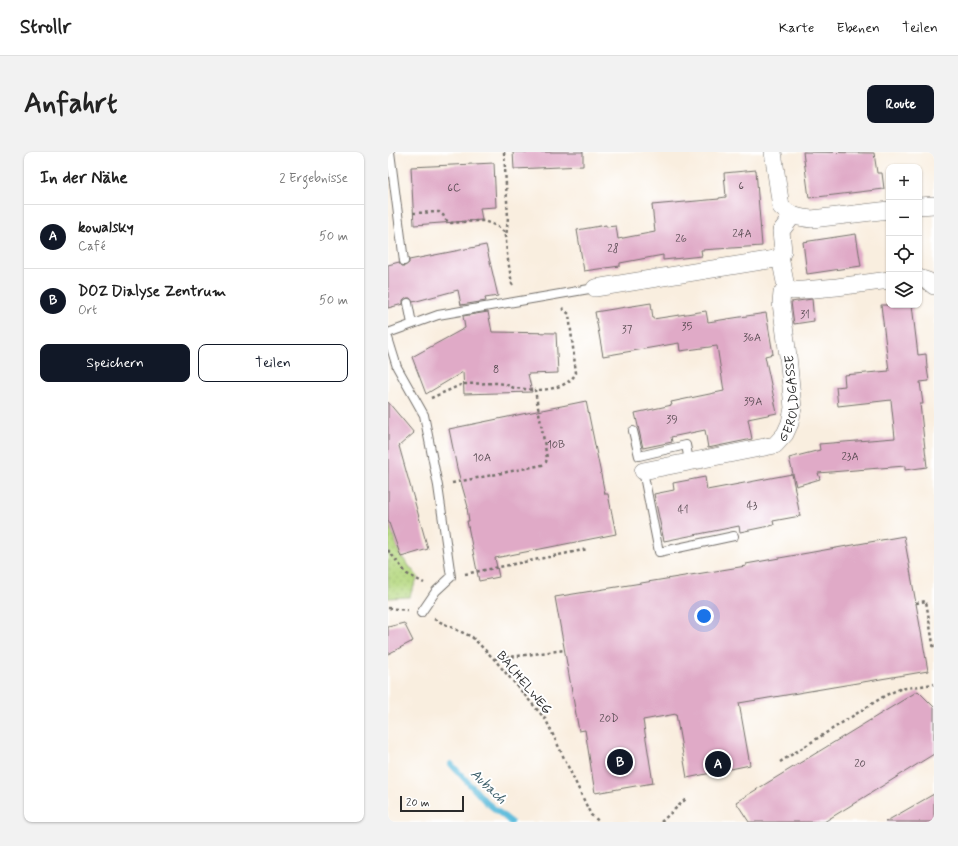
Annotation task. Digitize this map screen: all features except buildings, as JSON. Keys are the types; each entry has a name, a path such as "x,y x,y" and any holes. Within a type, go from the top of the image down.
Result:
{"street":[{"path":"774,152 781,207 786,212 812,219 886,210"},
{"path":"922,206 934,205"},
{"name":"GEROLDGASSE","path":"643,471 775,445 785,434 790,423 793,408 781,303 782,292 786,287 781,262 779,260 783,251 781,231 793,215"},
{"path":"595,288 704,270 779,260"},
{"path":"922,279 928,281 934,286"},
{"path":"786,287 792,291 886,280"}],"lane":[{"path":"390,152 404,261"},
{"path":"388,333 438,315 595,288"},
{"path":"408,303 412,324"},
{"path":"388,338 397,367 424,415 438,486 451,577 436,591 421,613"},
{"path":"633,431 639,456 686,445 689,461"},
{"path":"643,471 659,552 734,536"}],"path":[{"path":"504,152 508,217 506,241"},
{"path":"398,214 439,212 451,223 484,221 497,226 504,232 512,284 519,294 530,299"},
{"path":"418,404 464,384 496,383 505,384 514,388 551,390 572,379 576,373 569,314 561,307"},
{"path":"438,486 542,465 546,462 547,458 535,390"},
{"path":"451,577 588,549"},
{"path":"388,550 407,574 436,591"},
{"path":"916,602 926,601 934,650"},
{"name":"BACHELWEG","path":"388,608 421,613 472,637 494,659 546,720 591,814 600,822"},
{"path":"494,659 565,650"},
{"path":"780,762 886,695 900,688 934,684"},
{"path":"661,822 687,798"}],"green space":[{"path":"388,520 401,556 418,577 409,597 388,598"}],"waterway":[{"name":"Aubach","path":"451,764 486,802 511,822"}],"place":[{"name":"DOZ Dialyse Zentrum","path":"620,762"},
{"name":"kowalsky","path":"718,764"}]}
